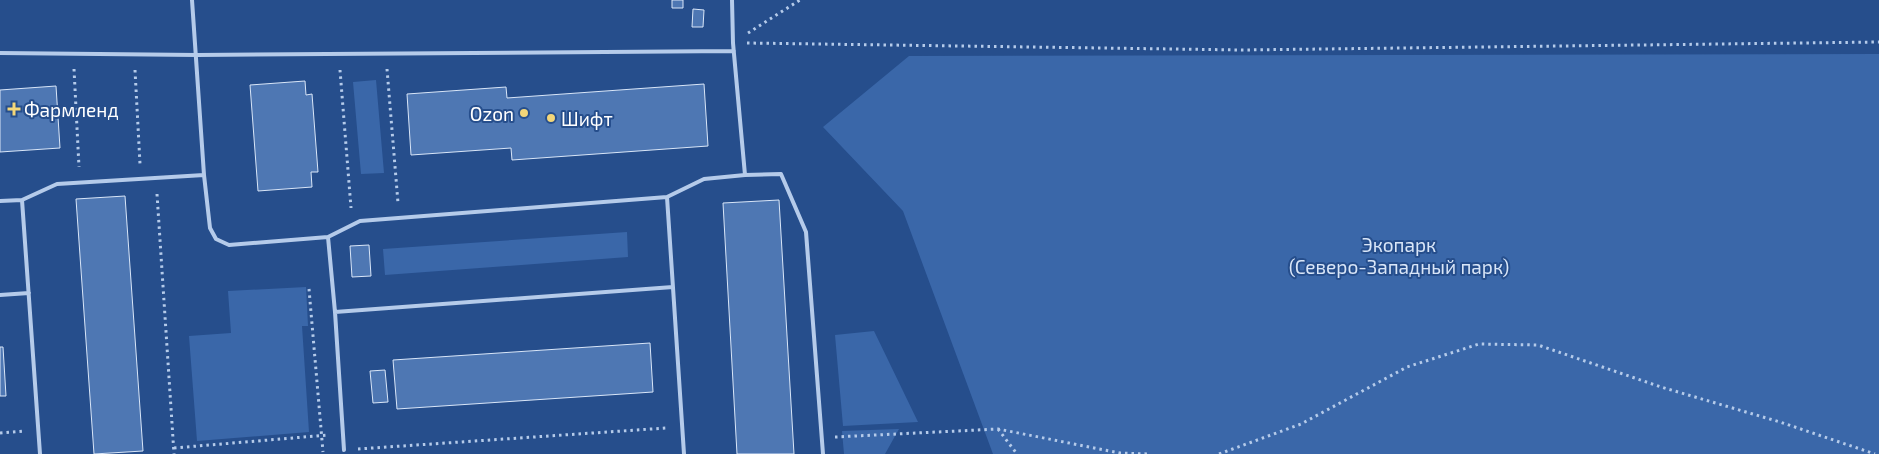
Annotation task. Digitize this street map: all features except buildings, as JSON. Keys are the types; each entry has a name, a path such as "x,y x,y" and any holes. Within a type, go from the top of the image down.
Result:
{"lane":[{"path":"192,0 204,175 210,228 216,239 229,245 328,237 360,221 667,197 704,179 781,174 806,232 823,454"},
{"path":"732,0 733,43 745,175"},
{"path":"0,53 197,55 734,51"},
{"path":"0,201 22,200 57,184 204,175"},
{"path":"667,197 684,454"},
{"path":"22,200 40,454"},
{"path":"328,237 344,450"},
{"path":"335,312 673,287"},
{"path":"0,295 29,293"}],"path":[{"path":"733,43 800,0"},
{"path":"733,43 1243,50 1879,42"},
{"path":"73,53 80,183"},
{"path":"338,54 352,225"},
{"path":"385,54 399,218"},
{"path":"134,55 141,179"},
{"path":"156,178 174,454"},
{"path":"309,289 323,452"},
{"path":"1219,454 1301,424 1407,367 1478,344 1538,345 1661,387 1780,422 1875,454"},
{"path":"344,450 682,427"},
{"path":"822,438 998,429 1120,453 1148,454"},
{"path":"998,429 1017,454"},
{"path":"0,433 38,430"},
{"path":"174,448 343,434"}],"green space":[{"name":"Экопарк (Северо-Западный парк)","path":"1879,54 1879,454 993,454 903,211 823,127 909,56"},
{"path":"376,80 384,173 361,174 353,82"},
{"path":"627,232 628,257 385,275 383,249"},
{"path":"306,287 308,326 302,326 309,432 197,441 189,336 231,333 228,291"},
{"path":"874,331 918,422 843,426 835,335"},
{"path":"899,429 885,454 844,454 842,431"}],"place":[{"name":"Фармленд","path":"14,109"},
{"name":"Ozon","path":"524,113"},
{"name":"Шифт","path":"551,118"}]}
